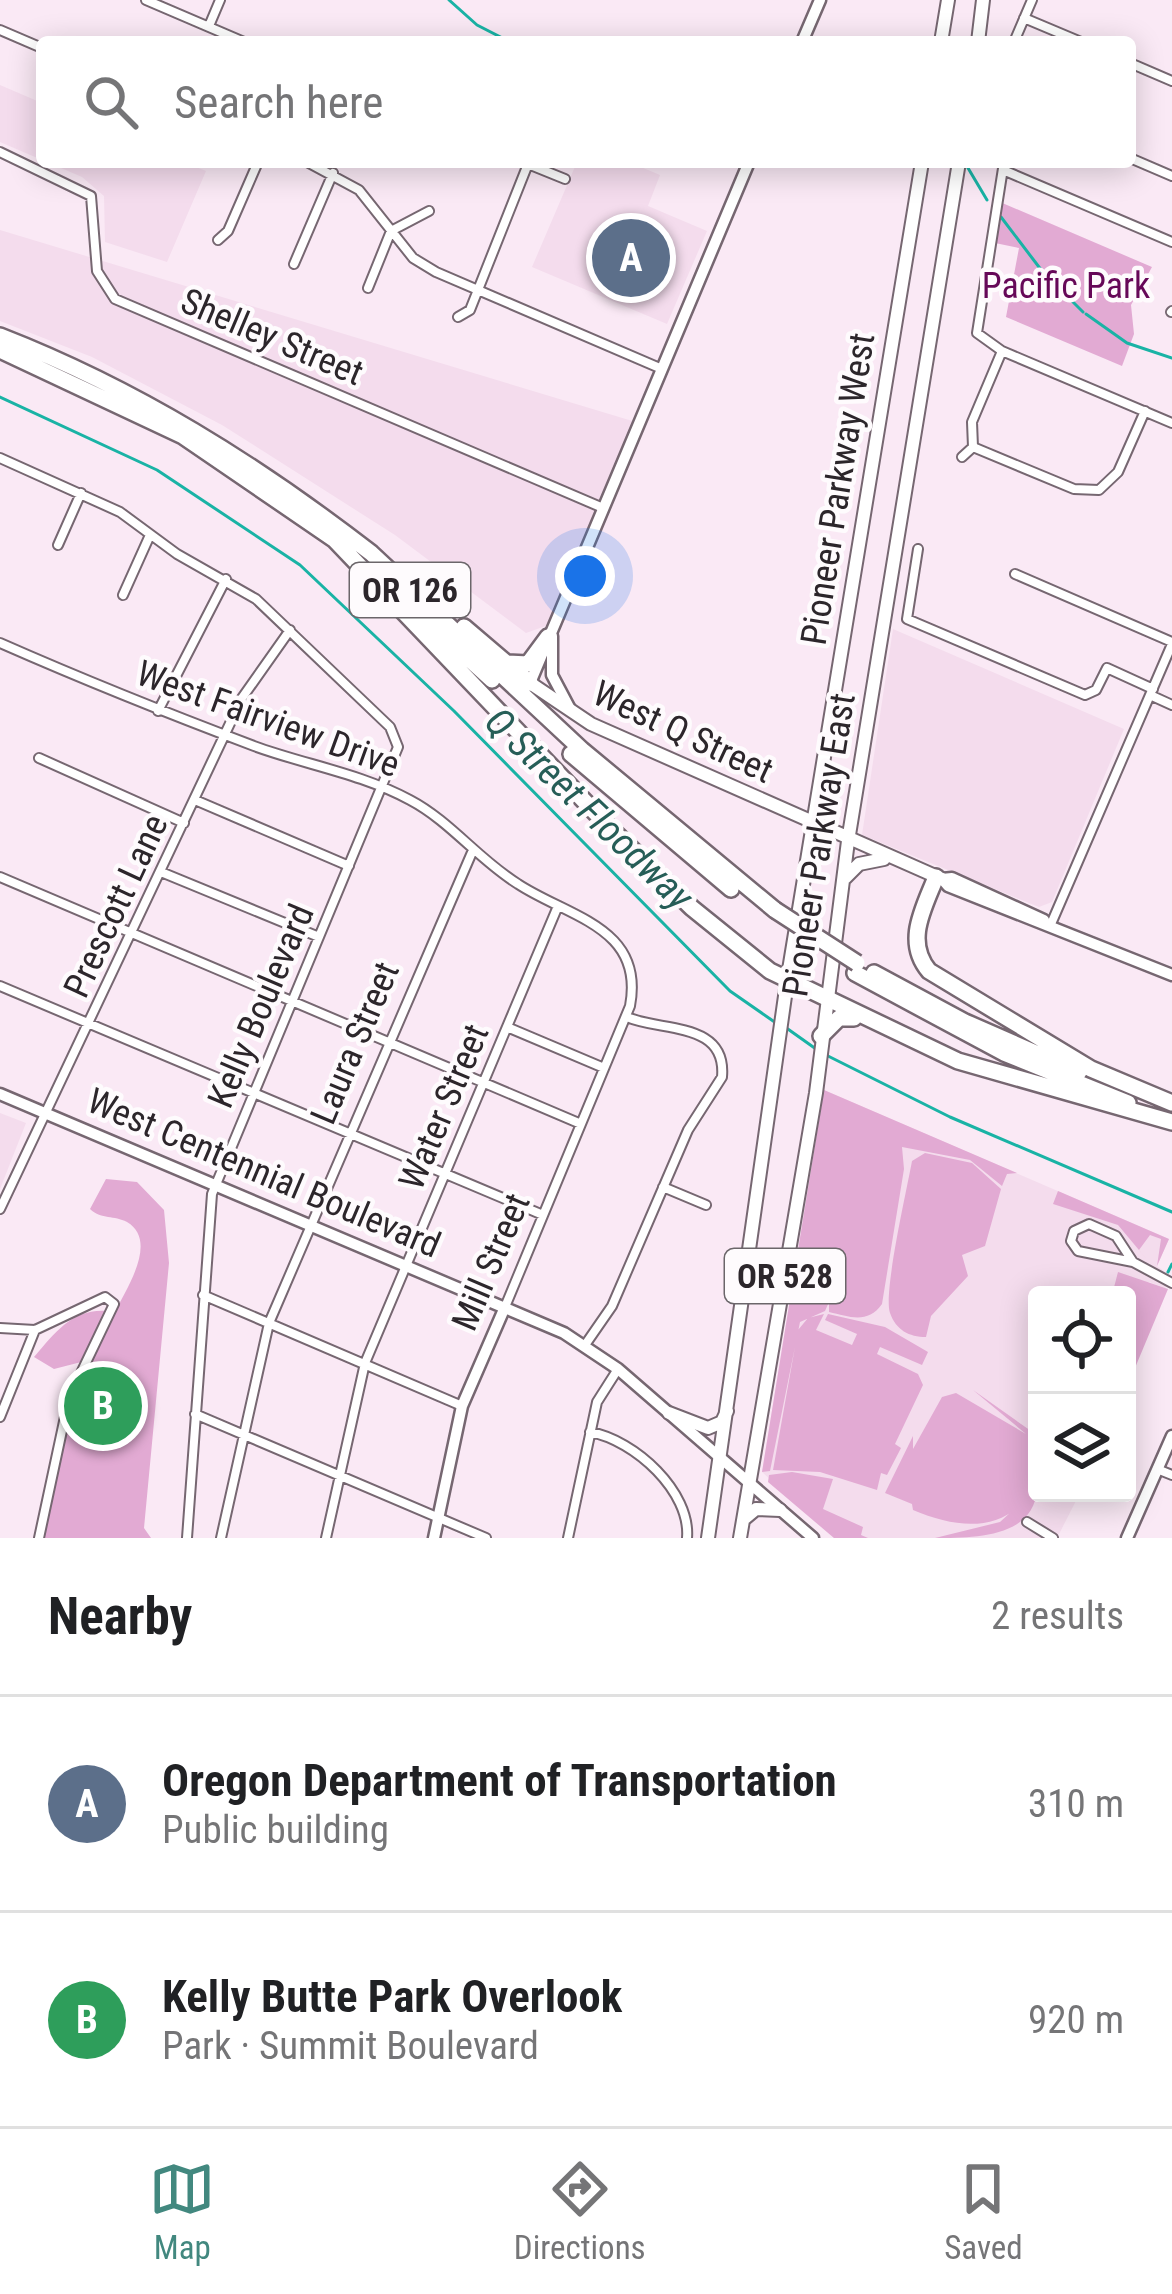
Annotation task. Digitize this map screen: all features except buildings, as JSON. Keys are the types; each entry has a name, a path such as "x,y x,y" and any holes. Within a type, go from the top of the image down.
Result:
{"highway":[{"name":"OR 126","path":"0,336 187,424 371,553 582,751 774,915"},
{"name":"OR 126","path":"0,350 182,436 332,537 632,808 774,915 856,969 1004,1053 1172,1120"},
{"path":"332,537 638,855 715,928 787,982 993,1073 1172,1120"},
{"path":"371,553 530,682"},
{"path":"506,663 528,664 551,630"},
{"path":"939,878 917,926 918,951 928,970 1032,1037 1172,1104"},
{"name":"OR 126","path":"856,969 1009,1043 1172,1104"},
{"path":"821,1036 838,1018 863,1019"}],"main road":[{"path":"942,36 948,0"},
{"path":"979,36 983,0"},
{"name":"Pioneer Parkway West","path":"708,1538 787,982 921,168"},
{"name":"Pioneer Parkway East","path":"740,1538 958,168"},
{"name":"West Q Street","path":"530,682 576,716 815,827 939,878"},
{"path":"842,881 859,864 891,859"},
{"path":"669,1413 708,1428 722,1422 729,1404"},
{"path":"743,1520 756,1509 780,1510"}],"street":[{"path":"146,0 230,36"},
{"path":"208,27 220,0"},
{"path":"805,36 820,0"},
{"path":"1016,36 1032,0"},
{"path":"1024,18 1067,36"},
{"path":"0,30 36,45"},
{"path":"1136,66 1172,81"},
{"name":"Shelley Street","path":"0,152 91,196 99,278 115,299 603,508"},
{"path":"1136,161 1172,176"},
{"path":"218,240 228,231 254,168"},
{"path":"321,168 359,190 413,258 662,369"},
{"path":"458,317 470,310 523,168"},
{"path":"538,168 566,179"},
{"path":"530,682 746,168"},
{"path":"1003,168 976,333 1002,351 1172,423"},
{"path":"1007,168 1172,242"},
{"path":"294,264 333,173"},
{"path":"368,288 392,232 429,211"},
{"path":"962,458 973,447 972,422 1002,351"},
{"path":"973,447 1074,489 1099,490 1118,472 1145,411"},
{"path":"0,458 81,493 226,579 290,630"},
{"path":"58,545 81,493"},
{"path":"123,595 151,535"},
{"path":"918,548 907,620 1084,695 1096,690 1106,668 1172,705"},
{"path":"1016,574 1172,643 1049,923"},
{"path":"158,711 226,579"},
{"name":"Prescott Lane","path":"0,1209 225,733 257,670 290,630"},
{"name":"Kelly Boulevard","path":"189,1537 194,1414 215,1185 396,755 397,737 290,630"},
{"path":"551,630 552,675 576,716"},
{"name":"West Fairview Drive","path":"0,643 158,711 416,803 523,888 601,926 624,952 632,986 626,1017"},
{"path":"38,758 184,823"},
{"path":"195,800 349,866"},
{"name":"Laura Street","path":"221,1538 268,1323 472,850"},
{"path":"161,872 319,937"},
{"path":"0,877 581,1124"},
{"path":"939,878 948,886 1172,975"},
{"name":"Water Street","path":"326,1538 365,1363 558,906"},
{"path":"0,986 543,1215"},
{"path":"585,1345 612,1306 688,1130 719,1085 723,1060 704,1037 684,1027 649,1025 626,1017"},
{"name":"Mill Street","path":"434,1538 462,1406 626,1017"},
{"path":"507,1027 604,1068"},
{"name":"West Centennial Boulevard","path":"0,1094 585,1345 813,1538"},
{"path":"663,1186 706,1205"},
{"path":"1132,1262 1112,1233 1089,1225 1074,1231 1072,1241 1078,1251 1132,1262 1172,1282"},
{"path":"203,1295 462,1406"},
{"path":"0,1328 35,1330 112,1298 69,1398 39,1538"},
{"path":"0,1418 35,1330"},
{"path":"568,1538 597,1402 618,1369"},
{"path":"194,1414 486,1538"},
{"path":"590,1432 617,1441 668,1484 685,1506 687,1538"},
{"path":"1127,1538 1172,1436"},
{"path":"1157,1469 1172,1475"},
{"path":"1027,1522 1053,1538"}],"shaded area":[{"path":"0,85 36,100 36,157 0,142"},
{"path":"61,168 206,171 167,262 105,242 104,196 82,177"},
{"path":"574,168 643,168 660,175 648,206 707,231 667,324 532,267"},
{"path":"0,230 639,423 554,623 526,633 395,535 222,425 92,357 0,321"},
{"path":"893,629 1124,729 1052,902 1039,907 862,835"},
{"path":"824,1090 1169,1239 1157,1266 1171,1276 1165,1288 1149,1282 1136,1290 1136,1286 1028,1286 1028,1502 1075,1502 1057,1538 834,1538 762,1472"},
{"path":"0,1113 26,1123 0,1189"}],"green space":[{"name":"Pacific Park","path":"1000,202 1152,267 1131,305 1134,334 1122,366 1006,317 1019,248 995,243"},
{"path":"824,1090 1017,1173 1007,1174 1002,1186 970,1160 902,1147 904,1169 882,1304 858,1317 829,1312 829,1302 825,1311 800,1322 770,1471 762,1472"},
{"path":"925,1153 972,1163 1001,1189 985,1246 962,1255 968,1276 931,1316 926,1337 900,1328 889,1302 912,1161"},
{"path":"106,1179 137,1182 164,1210 169,1263 144,1528 151,1538 41,1538 69,1411 89,1360 54,1369 34,1357 79,1316 115,1312 140,1253 136,1230 127,1222 90,1209"},
{"path":"1058,1191 1169,1239 1157,1266 1161,1239 1150,1235 1139,1250 1149,1262 1118,1225 1053,1204"},
{"path":"1118,1272 1168,1289 1136,1365 1136,1286 1114,1286"},
{"path":"824,1314 816,1330 852,1345 857,1334 825,1320 828,1314 885,1327 928,1352 922,1365 880,1347 877,1354 918,1374 923,1385 895,1444 901,1448 887,1475 881,1473 877,1490 820,1472 773,1470 798,1330 808,1318"},
{"path":"973,1390 1028,1429 1028,1496 998,1519 966,1524 949,1521 913,1510 912,1504 885,1493 913,1436 913,1449 942,1397 956,1393 1026,1434"},
{"path":"792,1472 833,1479 823,1509 863,1527 861,1535 868,1538 834,1538 768,1482 769,1475"},
{"path":"1028,1496 1028,1502 1035,1502 1026,1517 1000,1532 935,1538 1000,1522"}],"waterway":[{"path":"449,0 477,25 498,36"},
{"path":"968,168 987,200"},
{"path":"1001,217 1042,271 1083,312"},
{"path":"1086,314 1127,343 1172,358"},
{"name":"Q Street Floodway","path":"0,397 157,470 300,565 454,711 730,991 776,1023"},
{"name":"Q Street Floodway","path":"785,1027 816,1049"},
{"name":"Q Street Floodway","path":"824,1054 950,1117 1172,1212"},
{"path":"1168,1272 1172,1264"}],"place":[{"name":"Oregon Department of Transportation","path":"631,258"},
{"name":"Kelly Butte Park Overlook","path":"103,1406"}]}
